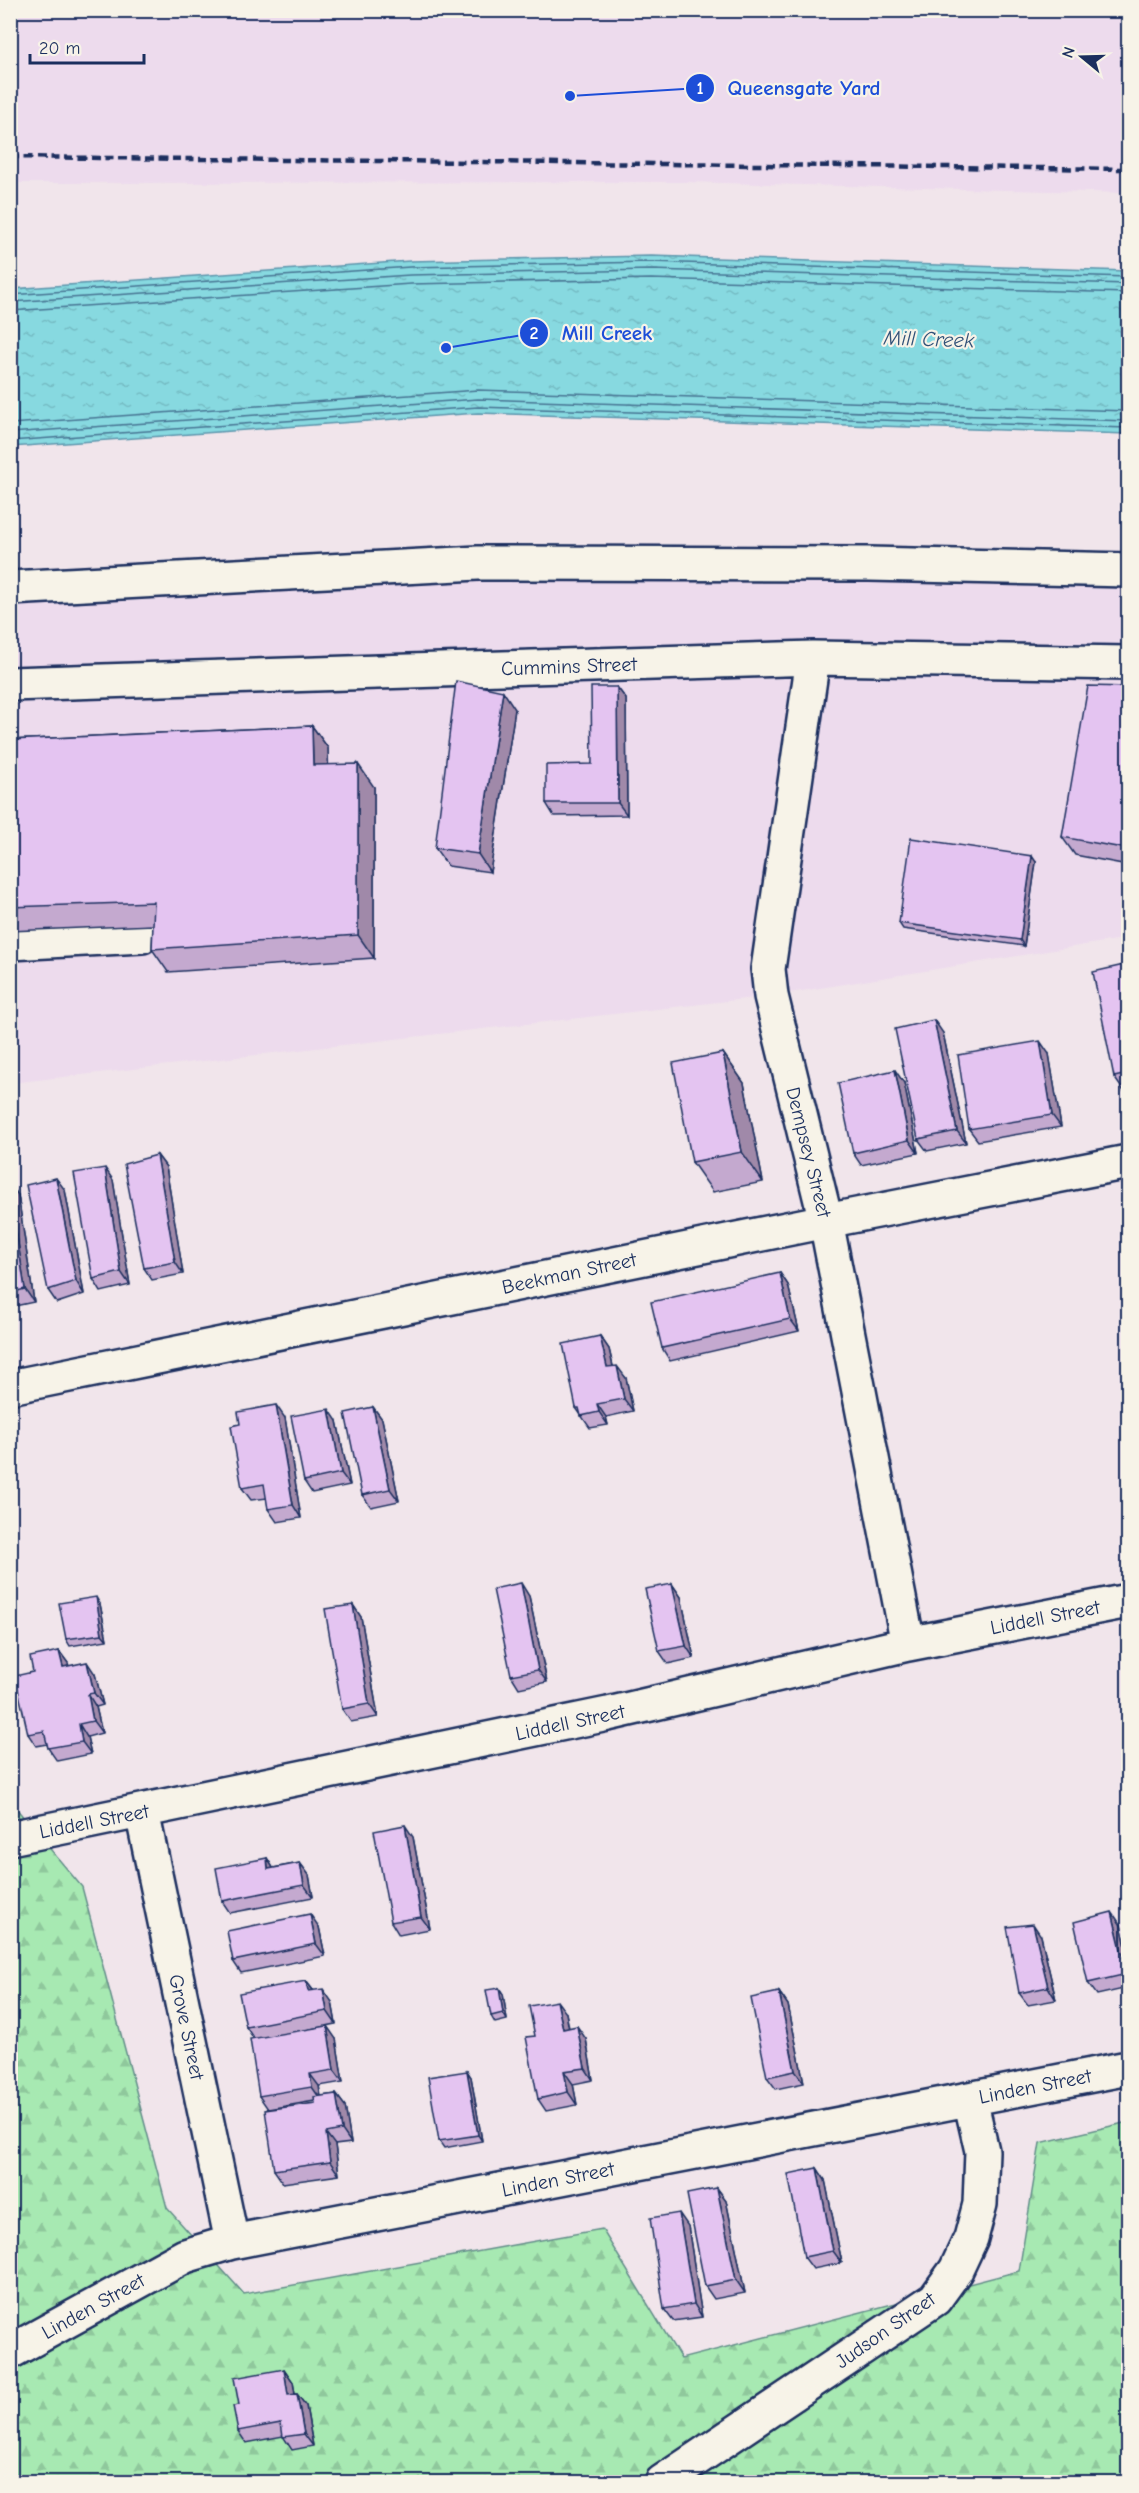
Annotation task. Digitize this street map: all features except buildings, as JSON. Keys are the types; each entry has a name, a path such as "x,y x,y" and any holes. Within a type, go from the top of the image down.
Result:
{"street":[{"path":"10,588 478,562 869,564 1128,570"},
{"name":"Cummins Street","path":"10,684 813,658 1128,663"},
{"name":"Dempsey Street","path":"813,658 768,969 771,996 826,1221 908,1644"},
{"path":"10,943 142,936"},
{"name":"Beekman Street","path":"10,1387 1128,1162"},
{"name":"Liddell Street","path":"10,1838 596,1717 908,1644 1128,1601"},
{"name":"Grove Street","path":"142,1812 232,2242"},
{"name":"Linden Street","path":"10,2352 185,2256 232,2242 1128,2068"},
{"name":"Judson Street","path":"662,2482 935,2299 956,2270 971,2238 980,2204 982,2151 970,2099"}],"shaded area":[{"path":"10,11 1128,11 1128,193 684,182 11,183"},
{"path":"478,563 1128,570 1128,938 771,996 11,1083 11,588"}],"green space":[{"path":"10,1801 82,1887 167,2208 244,2294 602,2229 681,2359 1019,2271 1040,2143 1128,2122 1128,2482 11,2482"}],"water":[{"path":"651,256 1128,271 1128,434 478,413 11,447 11,289 410,261"}],"railway":[{"path":"10,157 1128,169"}],"place":[{"name":"Queensgate Yard","path":"570,96"},
{"name":"Mill Creek","path":"446,348"}]}
